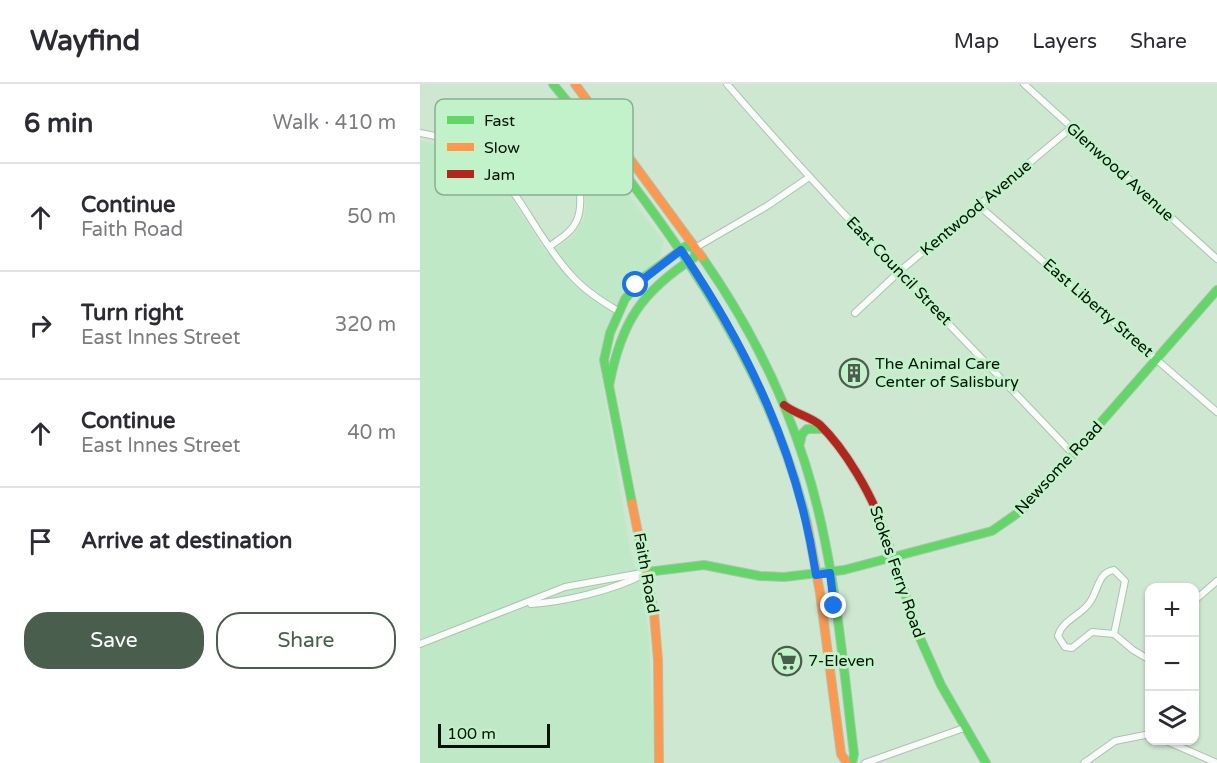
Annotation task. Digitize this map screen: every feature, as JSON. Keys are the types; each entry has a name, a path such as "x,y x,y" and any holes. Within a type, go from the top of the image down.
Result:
{"main road":[{"path":"553,84 565,99"},
{"path":"575,84 586,99"},
{"path":"633,163 695,248 746,326 784,405 802,451"},
{"path":"633,188 681,250 735,334 770,408 798,486 816,575 841,754 847,763"},
{"name":"Faith Road","path":"609,386 617,344 629,317 651,290 695,257 695,248 686,246 639,282 618,311 604,356 609,386 647,572 657,646 659,763"},
{"name":"Newsome Road","path":"647,572 704,565 760,576 816,575 972,538 999,527 1022,510 1217,290"},
{"name":"Stokes Ferry Road","path":"784,405 793,413 817,422 859,475 875,506 920,638 964,728 986,763"},
{"path":"822,429 813,428 804,431 800,440 817,504 830,573 854,754 852,763"}],"street":[{"name":"East Council Street","path":"727,84 808,178 900,271 1073,454"},
{"name":"Glenwood Avenue","path":"1024,84 1217,259"},
{"name":"Kentwood Avenue","path":"855,313 900,271 1071,128"},
{"path":"420,134 435,139"},
{"name":"Faith Road","path":"695,248 767,206 808,178"},
{"path":"516,195 578,283 618,311"},
{"path":"550,246 569,232 580,208 578,195"},
{"name":"East Liberty Street","path":"978,205 1217,412"},
{"path":"1114,633 1125,581 1114,570 1102,576 1090,604 1060,629 1058,636 1065,647 1072,648 1092,632 1114,633 1145,658"},
{"path":"525,604 546,603 624,585 647,572"},
{"path":"420,644 565,587 647,572"},
{"path":"1199,597 1217,581"},
{"path":"865,763 964,728"},
{"path":"1084,763 1115,741 1145,735"},
{"path":"1173,745 1212,762"}],"shaded area":[{"path":"420,140 435,144 435,195 509,195 547,254 571,238 584,218 585,195 628,195 664,242 659,258 627,292 612,316 600,367 630,550 644,600 649,637 655,763 420,763"}],"traffic: fast":[{"path":"553,84 565,99"},
{"path":"633,185 706,290 737,344 765,401 789,461 807,523"},
{"path":"609,386 614,364 620,344 636,311 660,283 695,257 695,248 686,246 643,278 625,299 610,333 604,360 632,503"},
{"path":"702,257 761,356 774,382 805,463 824,534 831,571 854,754 852,763"},
{"path":"647,572 704,565 760,576 784,577 844,570 992,531 1022,510 1046,485 1217,290"},
{"path":"800,443 802,434 807,429 822,429"},
{"path":"883,528 920,638 941,685 986,763"}],"traffic: slow":[{"path":"575,84 586,99"},
{"path":"633,163 702,257"},
{"path":"632,503 654,613 658,660 659,763"},
{"path":"807,523 820,593 841,754 847,763"}],"traffic: jam":[{"path":"784,405 820,425 839,447 865,487 883,528"}],"place":[{"name":"The Animal Care Center of Salisbury","path":"854,373"},
{"name":"7-Eleven","path":"787,661"}],"route":[{"path":"636,285 681,250 721,310 759,383 781,434 801,499 816,575 830,573 834,606"}]}
